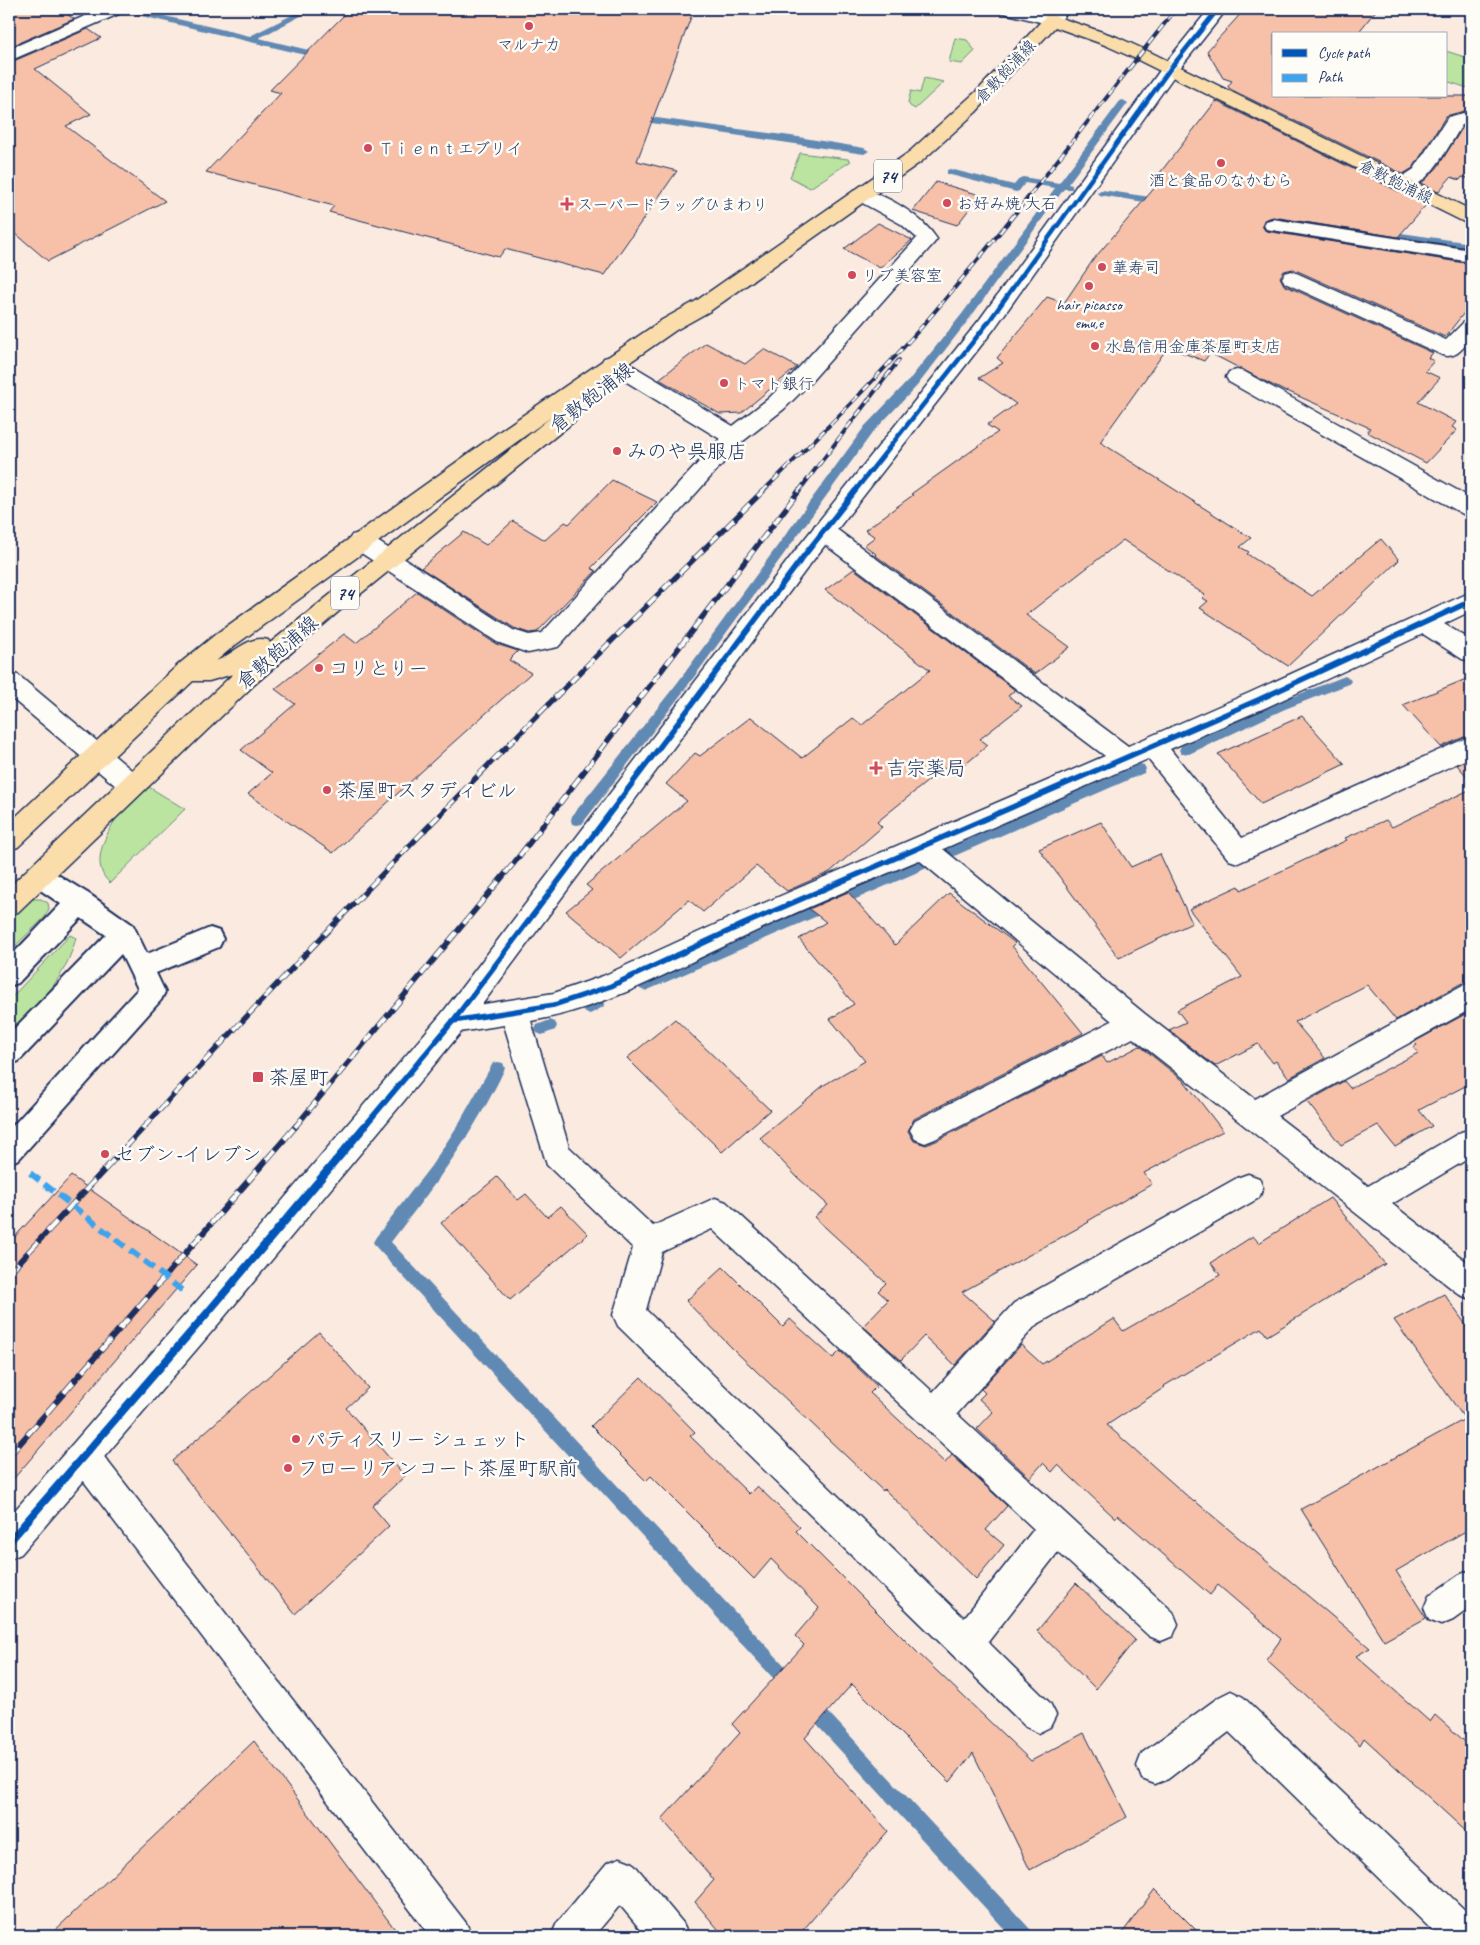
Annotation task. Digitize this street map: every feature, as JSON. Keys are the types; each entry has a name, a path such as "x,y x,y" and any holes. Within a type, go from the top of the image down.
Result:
{"main road":[{"name":"倉敷飽浦線","path":"9,904 246,677 374,551 618,367 677,330 703,306 862,195 942,136 1002,76 1056,14 1471,218"},
{"name":"倉敷飽浦線","path":"374,551 457,504 618,367"},
{"path":"9,839 188,671 201,673 221,670 237,664 374,551"},
{"path":"9,880 39,876"}],"street":[{"path":"82,9 110,11"},
{"path":"1010,9 1056,14"},
{"path":"9,1542 209,1311 453,1021 823,531 987,324 1170,69 1218,9"},
{"path":"9,56 110,11"},
{"path":"1404,185 1421,172 1455,121 1471,117"},
{"path":"374,551 505,636 528,644 549,641 734,437 776,404 927,239 923,231 915,224 862,195"},
{"path":"1292,278 1449,350 1471,327"},
{"path":"618,367 734,437"},
{"path":"1237,377 1471,508"},
{"path":"823,531 1125,757"},
{"path":"453,1021 554,1005 611,986 744,924 931,855 1026,802 1258,700 1471,601"},
{"path":"1424,623 1471,652"},
{"path":"9,682 132,785"},
{"path":"1152,745 1238,852 1471,746"},
{"path":"931,855 1135,1023 1471,1284"},
{"path":"1252,1114 1471,995"},
{"path":"514,1012 557,1155 649,1243"},
{"path":"926,1130 1135,1023"},
{"path":"1367,1203 1471,1142"},
{"path":"934,1415 1025,1314 1248,1188"},
{"path":"1038,1715 629,1315 649,1243 715,1212 1161,1624"},
{"path":"84,1456 453,1936"},
{"path":"966,1643 1056,1528"},
{"path":"1441,1608 1471,1587"},
{"path":"1155,1766 1231,1709 1465,1936"},
{"path":"570,1936 620,1876 670,1936"}],"lane":[{"path":"1273,225 1471,256"},
{"path":"9,1150 152,992 124,933 39,876"},
{"path":"9,975 80,902"},
{"path":"9,1052 124,933"},
{"path":"141,968 210,940"}],"green space":[{"path":"955,38 967,40 975,51 962,64 949,62"},
{"path":"1448,52 1471,59 1471,89 1448,82"},
{"path":"924,78 944,82 915,109 908,102 911,91 920,93"},
{"path":"800,153 848,159 851,161 810,188 790,177"},
{"path":"144,784 185,809 110,883 102,872 100,859 103,846 117,817"},
{"path":"31,899 41,899 48,903 49,909 45,917 9,952 9,915 22,902"},
{"path":"70,935 76,938 58,979 41,1001 9,1033 9,1000"}],"building":[{"path":"9,9 60,9 74,19 9,47"},
{"path":"350,9 694,9 637,161 677,171 604,275 505,249 499,257 329,212 334,206 206,172 281,93 270,90"},
{"path":"1245,9 1377,9 1359,32 1272,32 1272,98 1448,98 1448,96 1471,96 1471,109 1446,116 1413,168 1403,174 1230,89 1228,86 1232,81 1223,78 1207,51"},
{"path":"88,29 101,38 35,69 91,114 66,126 165,201 48,261 9,228 9,63"},
{"path":"1216,101 1426,205 1398,237 1273,217 1264,220 1262,226 1266,231 1471,264 1471,304 1445,337 1293,269 1284,271 1280,277 1284,285 1433,353 1428,358 1434,361 1425,371 1440,378 1418,402 1456,422 1452,427 1457,430 1426,463 1367,432 1370,428 1286,392 1210,353 1204,361 1168,347 1100,442 1251,538 1240,547 1249,552 1247,554 1312,596 1381,539 1399,560 1288,666 1200,608 1208,601 1202,598 1205,595 1123,540 1026,615 1070,647 1035,674 875,555 864,545 875,537 865,530 913,495 911,494 998,432 987,425 1016,404 979,378 1003,363 997,358 1047,297 1064,303 1093,260 1157,185 1152,183"},
{"path":"1471,125 1471,179 1462,177 1460,180 1451,177 1438,192 1421,183 1437,168 1463,127"},
{"path":"936,182 980,195 957,225 913,211"},
{"path":"878,223 912,240 880,268 844,249"},
{"path":"706,343 745,364 764,349 797,367 741,413 720,414 659,379"},
{"path":"612,480 657,502 591,568 596,571 537,632 529,633 514,628 421,568 464,532 486,545 513,521 545,540 565,522 569,524"},
{"path":"854,569 1015,690 1008,696 1022,706 980,739 988,745 953,775 944,768 877,822 882,827 830,872 787,891 756,866 703,912 689,900 621,958 566,911 592,890 586,885 687,801 666,784 695,753 700,756 751,717 802,758 853,718 862,725 930,670 825,590"},
{"path":"417,592 496,644 518,651 509,660 531,673 333,853 248,794 272,773 241,750 295,704 275,689 344,634 356,643"},
{"path":"1471,677 1471,734 1441,747 1403,705"},
{"path":"1302,716 1345,764 1261,804 1218,754"},
{"path":"1471,759 1471,781 1457,765"},
{"path":"1471,789 1471,981 1460,984 1396,1020 1367,985 1295,1022 1325,1058 1289,1078 1276,1061 1273,1063 1258,1044 1215,1066 1169,1030 1186,1022 1177,1010 1242,977 1189,909 1239,886 1241,890 1347,840 1345,838 1386,820 1392,827"},
{"path":"1101,822 1131,867 1160,854 1192,923 1119,958 1039,849"},
{"path":"848,892 895,945 949,893 1015,943 1012,946 1083,1033 914,1119 908,1131 914,1141 926,1145 936,1141 1102,1056 1107,1063 1140,1046 1185,1082 1223,1131 1144,1173 1152,1184 1089,1222 962,1292 995,1321 955,1365 924,1336 901,1360 863,1326 888,1300 878,1291 886,1283 814,1217 828,1205 797,1177 760,1138 824,1085 865,1061 830,1019 854,1004 799,939 826,922 809,909"},
{"path":"1471,1011 1471,1083 1419,1110 1432,1126 1395,1147 1378,1125 1341,1145 1307,1102 1344,1081 1350,1088 1418,1053 1413,1047 1417,1045 1414,1042"},
{"path":"675,1019 770,1110 722,1152 627,1058"},
{"path":"71,1176 197,1265 9,1484 9,1243"},
{"path":"497,1177 518,1200 526,1194 547,1217 561,1206 588,1234 510,1300 441,1223"},
{"path":"1330,1198 1385,1264 1267,1336 1261,1328 1164,1386 1107,1425 1194,1502 1370,1648 1356,1656 1430,1722 1435,1715 1471,1747 1471,1836 1364,1738 1360,1745 1266,1660 1281,1639 1218,1585 1210,1595 1118,1515 1115,1518 1058,1465 1052,1472 1043,1463 1030,1478 977,1429 993,1412 979,1399 985,1393 981,1389 1021,1345 1042,1364 1114,1319 1123,1331 1220,1275 1211,1263 1253,1236 1259,1243"},
{"path":"723,1267 783,1327 790,1319 833,1358 840,1351 877,1386 870,1393 945,1463 952,1455 1007,1506 986,1530 1004,1545 976,1579 884,1489 883,1491 734,1350 686,1301"},
{"path":"1444,1294 1471,1332 1471,1528 1396,1571 1426,1618 1384,1641 1301,1509 1465,1419 1394,1320"},
{"name":"フローリアンコート茶屋町駅前","path":"319,1332 368,1388 346,1408 405,1476 372,1506 389,1526 295,1614 172,1461"},
{"path":"641,1377 695,1432 690,1436 749,1494 757,1486 800,1527 796,1531 917,1652 1031,1761 1084,1733 1127,1817 1030,1870 973,1753 950,1782 852,1684 805,1738 888,1831 798,1936 724,1936 695,1902 714,1880 662,1819 740,1733 732,1724 804,1645 795,1636 819,1608 771,1559 754,1579 651,1476 646,1481 591,1426"},
{"path":"1076,1583 1135,1640 1096,1689 1037,1631"},
{"path":"254,1741 400,1936 49,1936"},
{"path":"1155,1889 1202,1936 1120,1936"}],"waterway":[{"path":"125,9 326,57"},
{"path":"251,39 310,9"},
{"path":"1062,186 1123,103"},
{"path":"634,118 798,140 864,151"},
{"path":"950,172 1016,189 1023,180 1062,186"},
{"path":"577,820 682,685 869,429 913,383 966,316 1062,186"},
{"path":"1062,186 1069,187"},
{"path":"1102,193 1164,202"},
{"path":"1254,215 1327,225"},
{"path":"1380,233 1471,246"},
{"path":"1185,750 1281,706 1345,681"},
{"path":"645,985 1140,769"},
{"path":"590,1008 598,1003"},
{"path":"542,1029 550,1026"},
{"path":"498,1068 463,1130 436,1171 381,1242 792,1686"},
{"path":"810,1705 1023,1936"}],"railway":[{"path":"763,491 866,388 925,323 1021,207 1176,9"},
{"path":"798,492 899,360"},
{"path":"144,1127 295,965 449,805 763,491"},
{"path":"295,1127 514,863 799,491"},
{"path":"9,1273 145,1126"},
{"path":"9,1456 296,1126"}],"marked path":[{"path":"30,1173 184,1292"}],"cycle path":[{"path":"9,1542 209,1311 453,1021 803,557 987,324 1170,69 1218,9"},
{"path":"453,1021 554,1005 611,986 744,924 1258,700 1471,601"}],"place":[{"name":"マルナカ","path":"529,26"},
{"name":"Ｔｉｅｎｔエブリイ","path":"368,148"},
{"name":"酒と食品のなかむら","path":"1221,163"},
{"name":"お好み焼 大石","path":"947,203"},
{"name":"スーパードラッグひまわり","path":"567,204"},
{"name":"華寿司","path":"1102,267"},
{"name":"リブ美容室","path":"852,275"},
{"name":"hair picasso emu,e","path":"1089,286"},
{"name":"水島信用金庫茶屋町支店","path":"1095,346"},
{"name":"トマト銀行","path":"724,383"},
{"name":"みのや呉服店","path":"617,451"},
{"name":"コリとりー","path":"319,668"},
{"name":"吉宗薬局","path":"876,768"},
{"name":"茶屋町スタディビル","path":"327,790"},
{"name":"茶屋町","path":"258,1077"},
{"name":"セブン-イレブン","path":"105,1154"},
{"name":"パティスリー シュェット","path":"296,1439"},
{"name":"フローリアンコート茶屋町駅前","path":"288,1468"}]}
